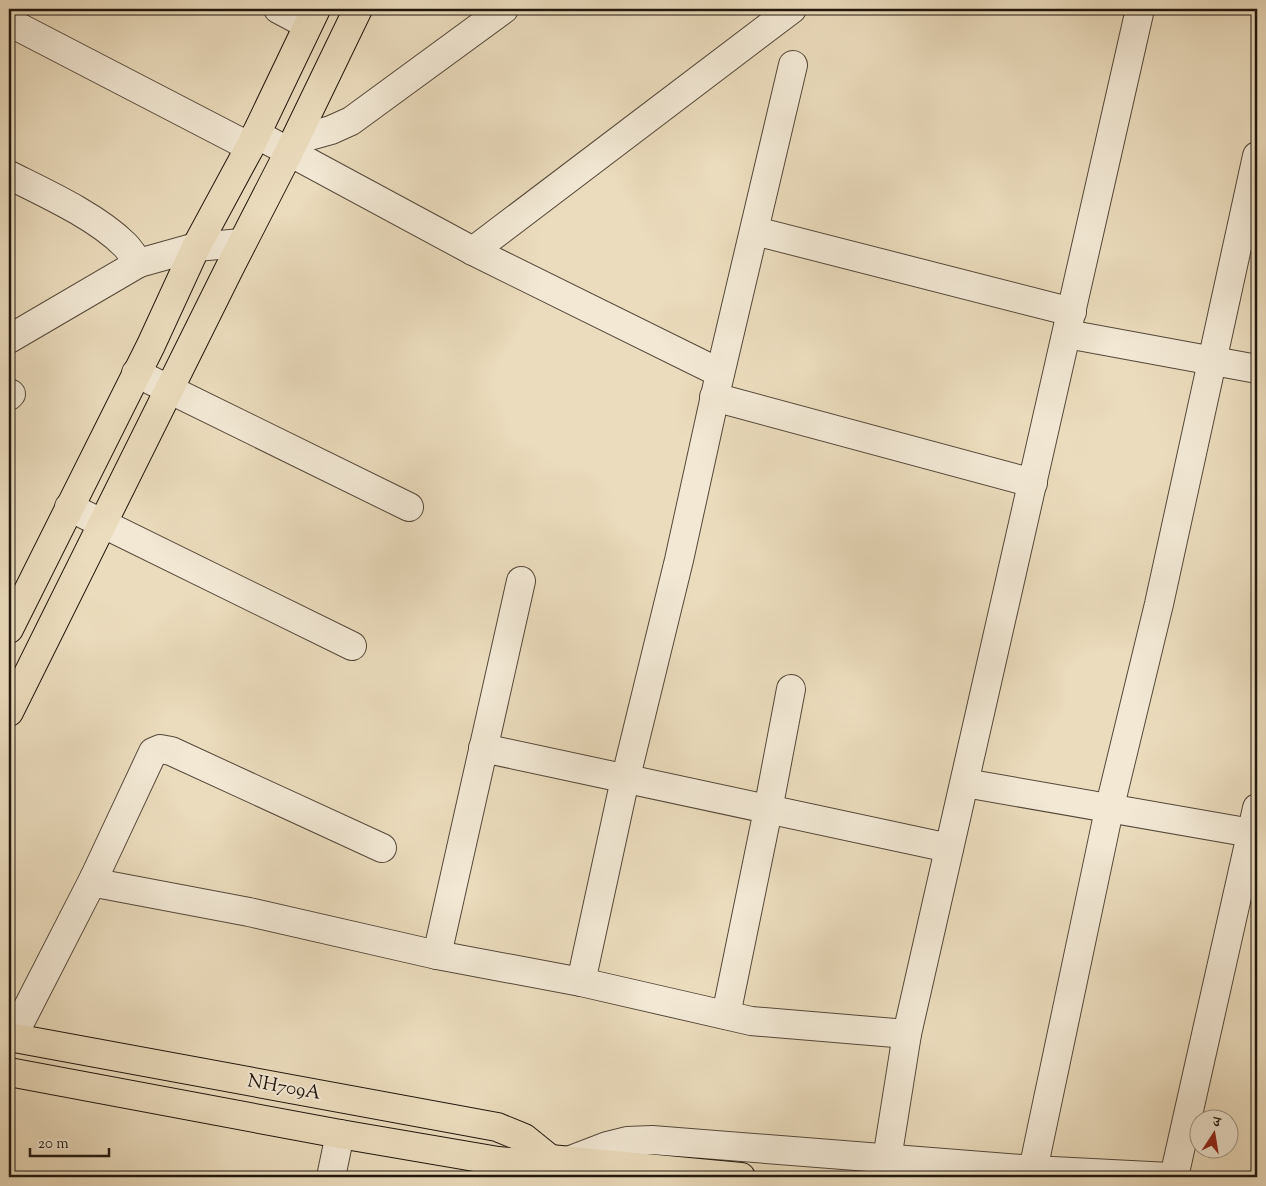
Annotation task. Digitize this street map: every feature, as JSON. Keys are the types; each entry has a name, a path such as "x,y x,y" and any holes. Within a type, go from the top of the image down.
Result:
{"main road":[{"path":"9,712 292,146 358,9"},
{"path":"9,629 196,248 253,140 312,17"},
{"name":"NH709A","path":"10,1038 497,1127 524,1138 568,1166"},
{"name":"NH709A","path":"9,1072 340,1134 498,1161 568,1166 626,1167 741,1177"}],"street":[{"path":"278,9 312,17"},
{"path":"292,146 351,121 504,9"},
{"path":"473,251 792,9"},
{"path":"887,1158 906,1034 1140,9"},
{"path":"9,22 253,140 292,146 473,251 717,385 1033,483"},
{"path":"581,982 625,780 679,560 717,385 794,65"},
{"path":"1034,1170 1109,810 1159,604 1257,156"},
{"path":"9,176 59,200 96,222 125,245 139,263"},
{"path":"755,231 1069,323 1213,360 1257,369"},
{"path":"9,339 139,263 196,248 242,243"},
{"path":"136,373 409,507"},
{"path":"69,507 352,646"},
{"path":"436,955 521,581"},
{"path":"726,1016 791,689"},
{"path":"483,748 625,780 950,848"},
{"path":"10,1038 94,878 153,752 160,749 171,751 382,848"},
{"path":"964,783 1109,810 1256,825 1174,1177"},
{"path":"94,878 101,884 249,912 436,955 581,982 752,1021 906,1034"},
{"path":"331,1177 340,1134"},
{"path":"568,1166 614,1144 628,1141 652,1140 1034,1170 1170,1177"}]}
